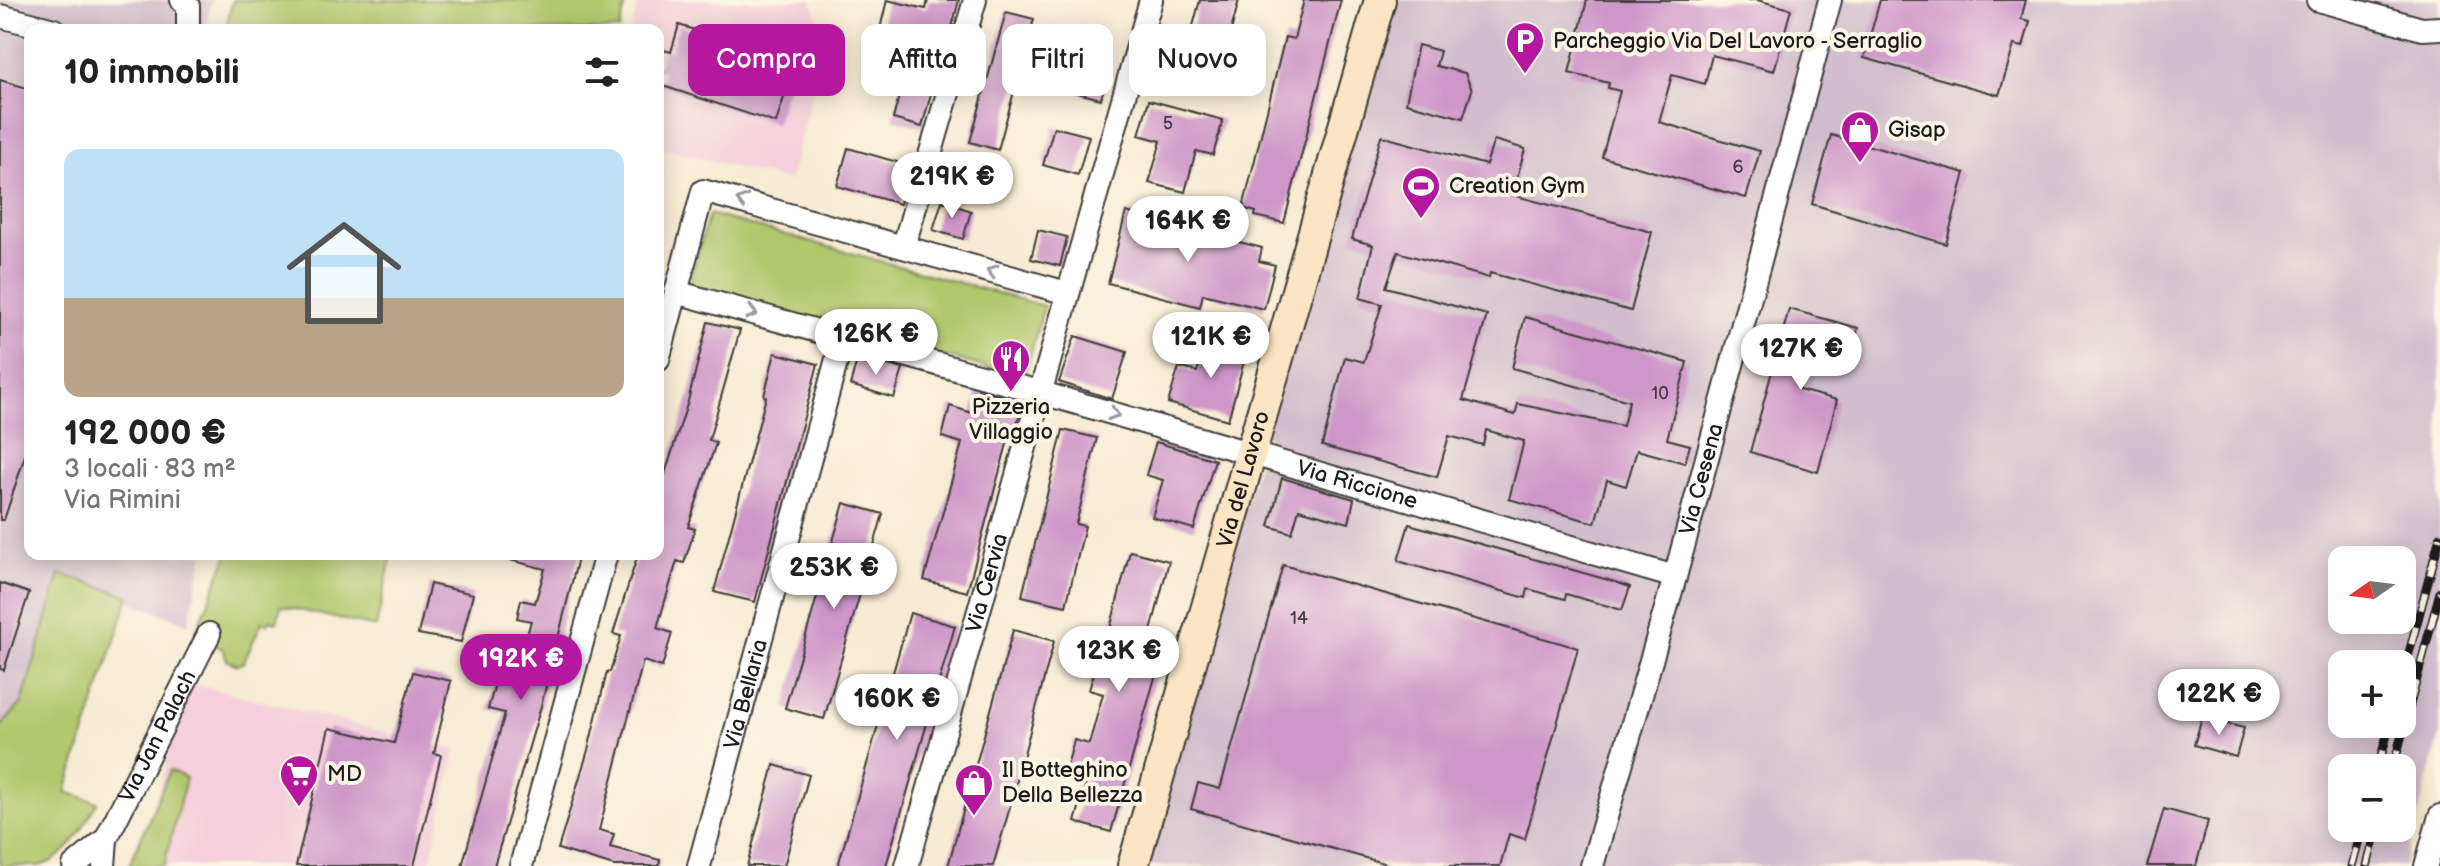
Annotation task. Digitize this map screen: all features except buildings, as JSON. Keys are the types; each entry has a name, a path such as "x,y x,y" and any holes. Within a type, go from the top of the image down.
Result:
{"main road":[{"name":"Via del Lavoro","path":"1133,866 1380,0"}],"street":[{"path":"182,0 188,6 188,24"},
{"path":"904,245 975,0"},
{"name":"Via Cervia","path":"907,866 1151,0"},
{"name":"Via Cesena","path":"1592,866 1675,577 1830,0"},
{"path":"2318,0 2422,29 2440,28"},
{"path":"0,16 31,24"},
{"path":"664,337 703,191 1067,293"},
{"name":"Via Riccione","path":"676,292 1039,392 1675,577"},
{"name":"Via Bellaria","path":"699,866 843,337"},
{"path":"521,866 604,560"},
{"name":"Via Jan Palach","path":"104,866 106,839 209,634"},
{"path":"2426,866 2440,816"},
{"name":"Via Jan Palach","path":"74,866 106,839"}],"shaded area":[{"path":"0,0 212,0 206,24 24,24 24,560 203,560 188,624 60,574 22,703 0,728"},
{"path":"639,0 812,0 819,24 688,24 688,96 811,96 789,181 664,149 664,24 633,24"},
{"path":"1393,0 2440,0 2440,735 2416,822 2416,754 2328,754 2328,842 2411,842 2404,866 1140,866"},
{"name":"MD","path":"186,682 456,750 429,866 140,866"}],"green space":[{"path":"233,0 627,0 621,24 227,24"},
{"path":"709,214 1044,306 1024,378 689,285"},
{"path":"226,560 391,560 376,627 281,606 277,622 262,622 243,663 237,665 227,660 223,649 195,635"},
{"path":"60,574 129,596 66,792 97,802 74,841 49,863 0,866 0,728 22,703"},
{"path":"170,770 186,778 164,866 129,866"}],"railway":[{"path":"2410,650 2440,537"},
{"path":"2397,754 2440,592"},
{"path":"2382,754 2386,738"},
{"path":"2352,866 2358,842"},
{"path":"2367,866 2373,842"}],"place":[{"name":"Parcheggio Via Del Lavoro - Serraglio","path":"1525,75"},
{"name":"Gisap","path":"1860,164"},
{"name":"Creation Gym","path":"1421,220"},
{"name":"Pizzeria Villaggio","path":"1011,393"},
{"name":"MD","path":"299,808"},
{"name":"Il Botteghino Della Bellezza","path":"974,817"}]}
